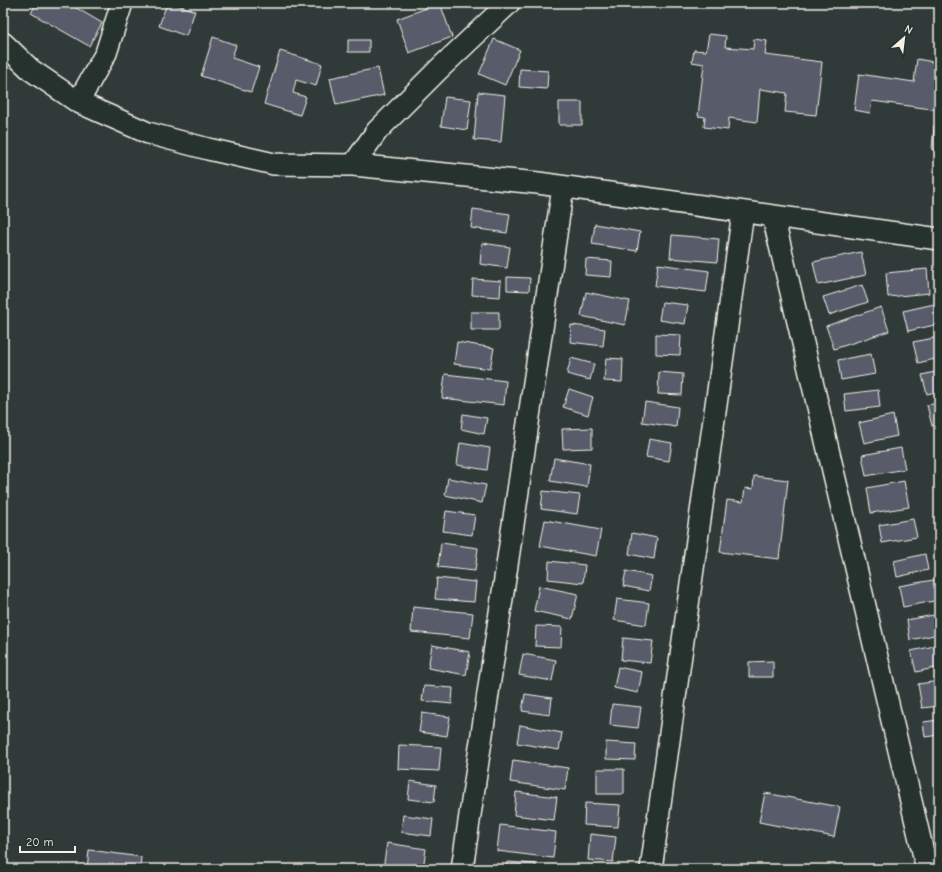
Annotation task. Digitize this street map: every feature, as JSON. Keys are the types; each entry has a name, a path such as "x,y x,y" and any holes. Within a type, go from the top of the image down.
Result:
{"street":[{"path":"78,102 106,53 122,3"},
{"path":"353,165 377,131 439,69 509,3"},
{"path":"3,43 31,70 78,102 148,133 208,149 274,164 353,165 538,183 939,239"},
{"path":"462,869 563,187"},
{"path":"651,869 742,212"},
{"path":"773,216 927,869"}],"building":[{"path":"37,3 75,3 73,6 102,23 89,46 31,13"},
{"path":"167,3 172,3 195,11 186,36 159,26"},
{"path":"440,3 452,37 409,53 397,19"},
{"path":"709,34 726,36 725,47 753,49 754,39 767,41 765,55 822,62 816,115 785,112 787,93 760,89 757,122 729,118 728,130 704,127 705,117 698,116 704,64 692,62 694,50 706,51"},
{"path":"213,37 236,45 232,58 259,67 251,92 201,76"},
{"path":"494,39 520,50 505,85 479,74"},
{"path":"348,40 369,40 369,52 348,52"},
{"path":"280,51 322,64 316,86 296,80 293,93 306,97 300,115 264,104"},
{"path":"917,59 939,63 936,84 939,85 939,110 872,101 870,113 854,110 859,74 914,82"},
{"path":"378,68 384,95 336,105 330,78"},
{"path":"520,69 548,71 547,89 519,87"},
{"path":"478,92 505,95 501,142 474,140"},
{"path":"445,97 471,100 467,130 441,126"},
{"path":"559,102 582,102 582,125 559,125"},
{"path":"934,125 939,126 939,150 932,150"},
{"path":"473,209 510,214 507,233 471,228"},
{"path":"595,224 640,232 637,251 592,244"},
{"path":"672,235 719,239 717,262 670,258"},
{"path":"482,243 510,247 507,268 480,264"},
{"path":"861,252 866,275 818,285 813,262"},
{"path":"586,259 612,261 611,277 585,275"},
{"path":"658,264 709,271 706,292 655,286"},
{"path":"927,269 929,293 888,297 886,273"},
{"path":"507,277 530,278 529,291 507,290"},
{"path":"473,279 501,281 500,297 472,295"},
{"path":"862,285 868,302 829,315 823,297"},
{"path":"586,292 630,301 625,325 581,316"},
{"path":"662,302 688,305 685,324 659,320"},
{"path":"939,303 939,324 908,331 903,311"},
{"path":"881,307 889,331 834,349 826,326"},
{"path":"471,312 499,312 499,330 471,330"},
{"path":"571,325 605,329 603,346 570,342"},
{"path":"656,334 681,335 680,355 656,354"},
{"path":"939,337 939,358 918,363 913,342"},
{"path":"457,342 494,348 490,369 454,364"},
{"path":"871,354 875,374 841,380 838,360"},
{"path":"571,358 594,364 590,380 567,374"},
{"path":"606,358 623,359 622,382 604,381"},
{"path":"939,371 939,391 927,394 922,375"},
{"path":"659,372 683,374 682,395 658,394"},
{"path":"445,374 506,381 504,405 442,398"},
{"path":"569,389 593,397 588,415 563,407"},
{"path":"878,390 880,407 846,411 844,394"},
{"path":"645,402 678,407 676,427 642,422"},
{"path":"939,403 939,424 932,426 927,405"},
{"path":"463,414 487,418 484,434 461,429"},
{"path":"893,415 897,436 864,443 859,423"},
{"path":"592,428 592,448 563,449 562,429"},
{"path":"649,439 672,443 669,461 646,457"},
{"path":"460,443 490,448 487,470 457,465"},
{"path":"901,448 905,469 866,476 862,455"},
{"path":"554,458 590,464 587,487 550,481"},
{"path":"754,476 788,480 779,559 720,552 727,500 743,502 745,488 753,489"},
{"path":"448,478 486,485 482,503 445,495"},
{"path":"904,481 909,507 871,513 867,488"},
{"path":"543,491 580,495 577,514 541,509"},
{"path":"446,511 475,515 472,535 443,531"},
{"path":"913,519 917,537 882,543 879,525"},
{"path":"545,520 601,530 596,556 540,546"},
{"path":"632,533 657,538 654,559 629,554"},
{"path":"441,543 478,548 475,571 438,567"},
{"path":"925,554 928,570 897,577 894,561"},
{"path":"549,561 585,565 583,583 548,579"},
{"path":"626,571 652,576 649,591 623,586"},
{"path":"437,578 476,582 474,602 435,599"},
{"path":"939,579 939,600 903,607 899,586"},
{"path":"539,586 578,594 572,619 534,611"},
{"path":"617,599 649,603 646,625 614,620"},
{"path":"413,607 473,613 470,638 411,632"},
{"path":"939,614 939,634 910,640 907,620"},
{"path":"536,626 562,627 561,647 535,646"},
{"path":"623,638 653,641 650,663 621,660"},
{"path":"432,645 470,652 466,675 428,668"},
{"path":"939,645 939,667 916,672 911,651"},
{"path":"523,654 556,660 552,681 519,675"},
{"path":"773,661 773,677 749,677 749,662"},
{"path":"618,667 642,672 638,693 614,688"},
{"path":"939,681 939,706 922,708 918,684"},
{"path":"424,686 453,688 452,704 422,701"},
{"path":"525,694 552,698 550,715 522,711"},
{"path":"612,704 641,707 638,728 610,725"},
{"path":"422,713 450,717 447,736 419,732"},
{"path":"939,720 939,735 925,737 923,722"},
{"path":"520,725 562,733 559,750 517,743"},
{"path":"606,742 636,744 635,760 606,759"},
{"path":"399,745 441,747 439,771 398,769"},
{"path":"513,760 568,768 565,790 510,782"},
{"path":"597,769 624,769 624,794 597,794"},
{"path":"410,781 436,785 434,802 408,799"},
{"path":"516,792 557,797 554,820 514,815"},
{"path":"765,793 840,807 834,837 759,822"},
{"path":"585,803 620,805 618,827 584,825"},
{"path":"403,815 433,819 431,836 401,832"},
{"path":"500,825 556,832 553,858 497,851"},
{"path":"590,834 616,837 613,862 588,860"},
{"path":"387,843 426,849 423,869 383,869"},
{"path":"89,850 141,857 140,869 87,869"},
{"path":"507,862 536,864 535,869 506,869"},
{"path":"568,865 593,869 567,869"}]}
